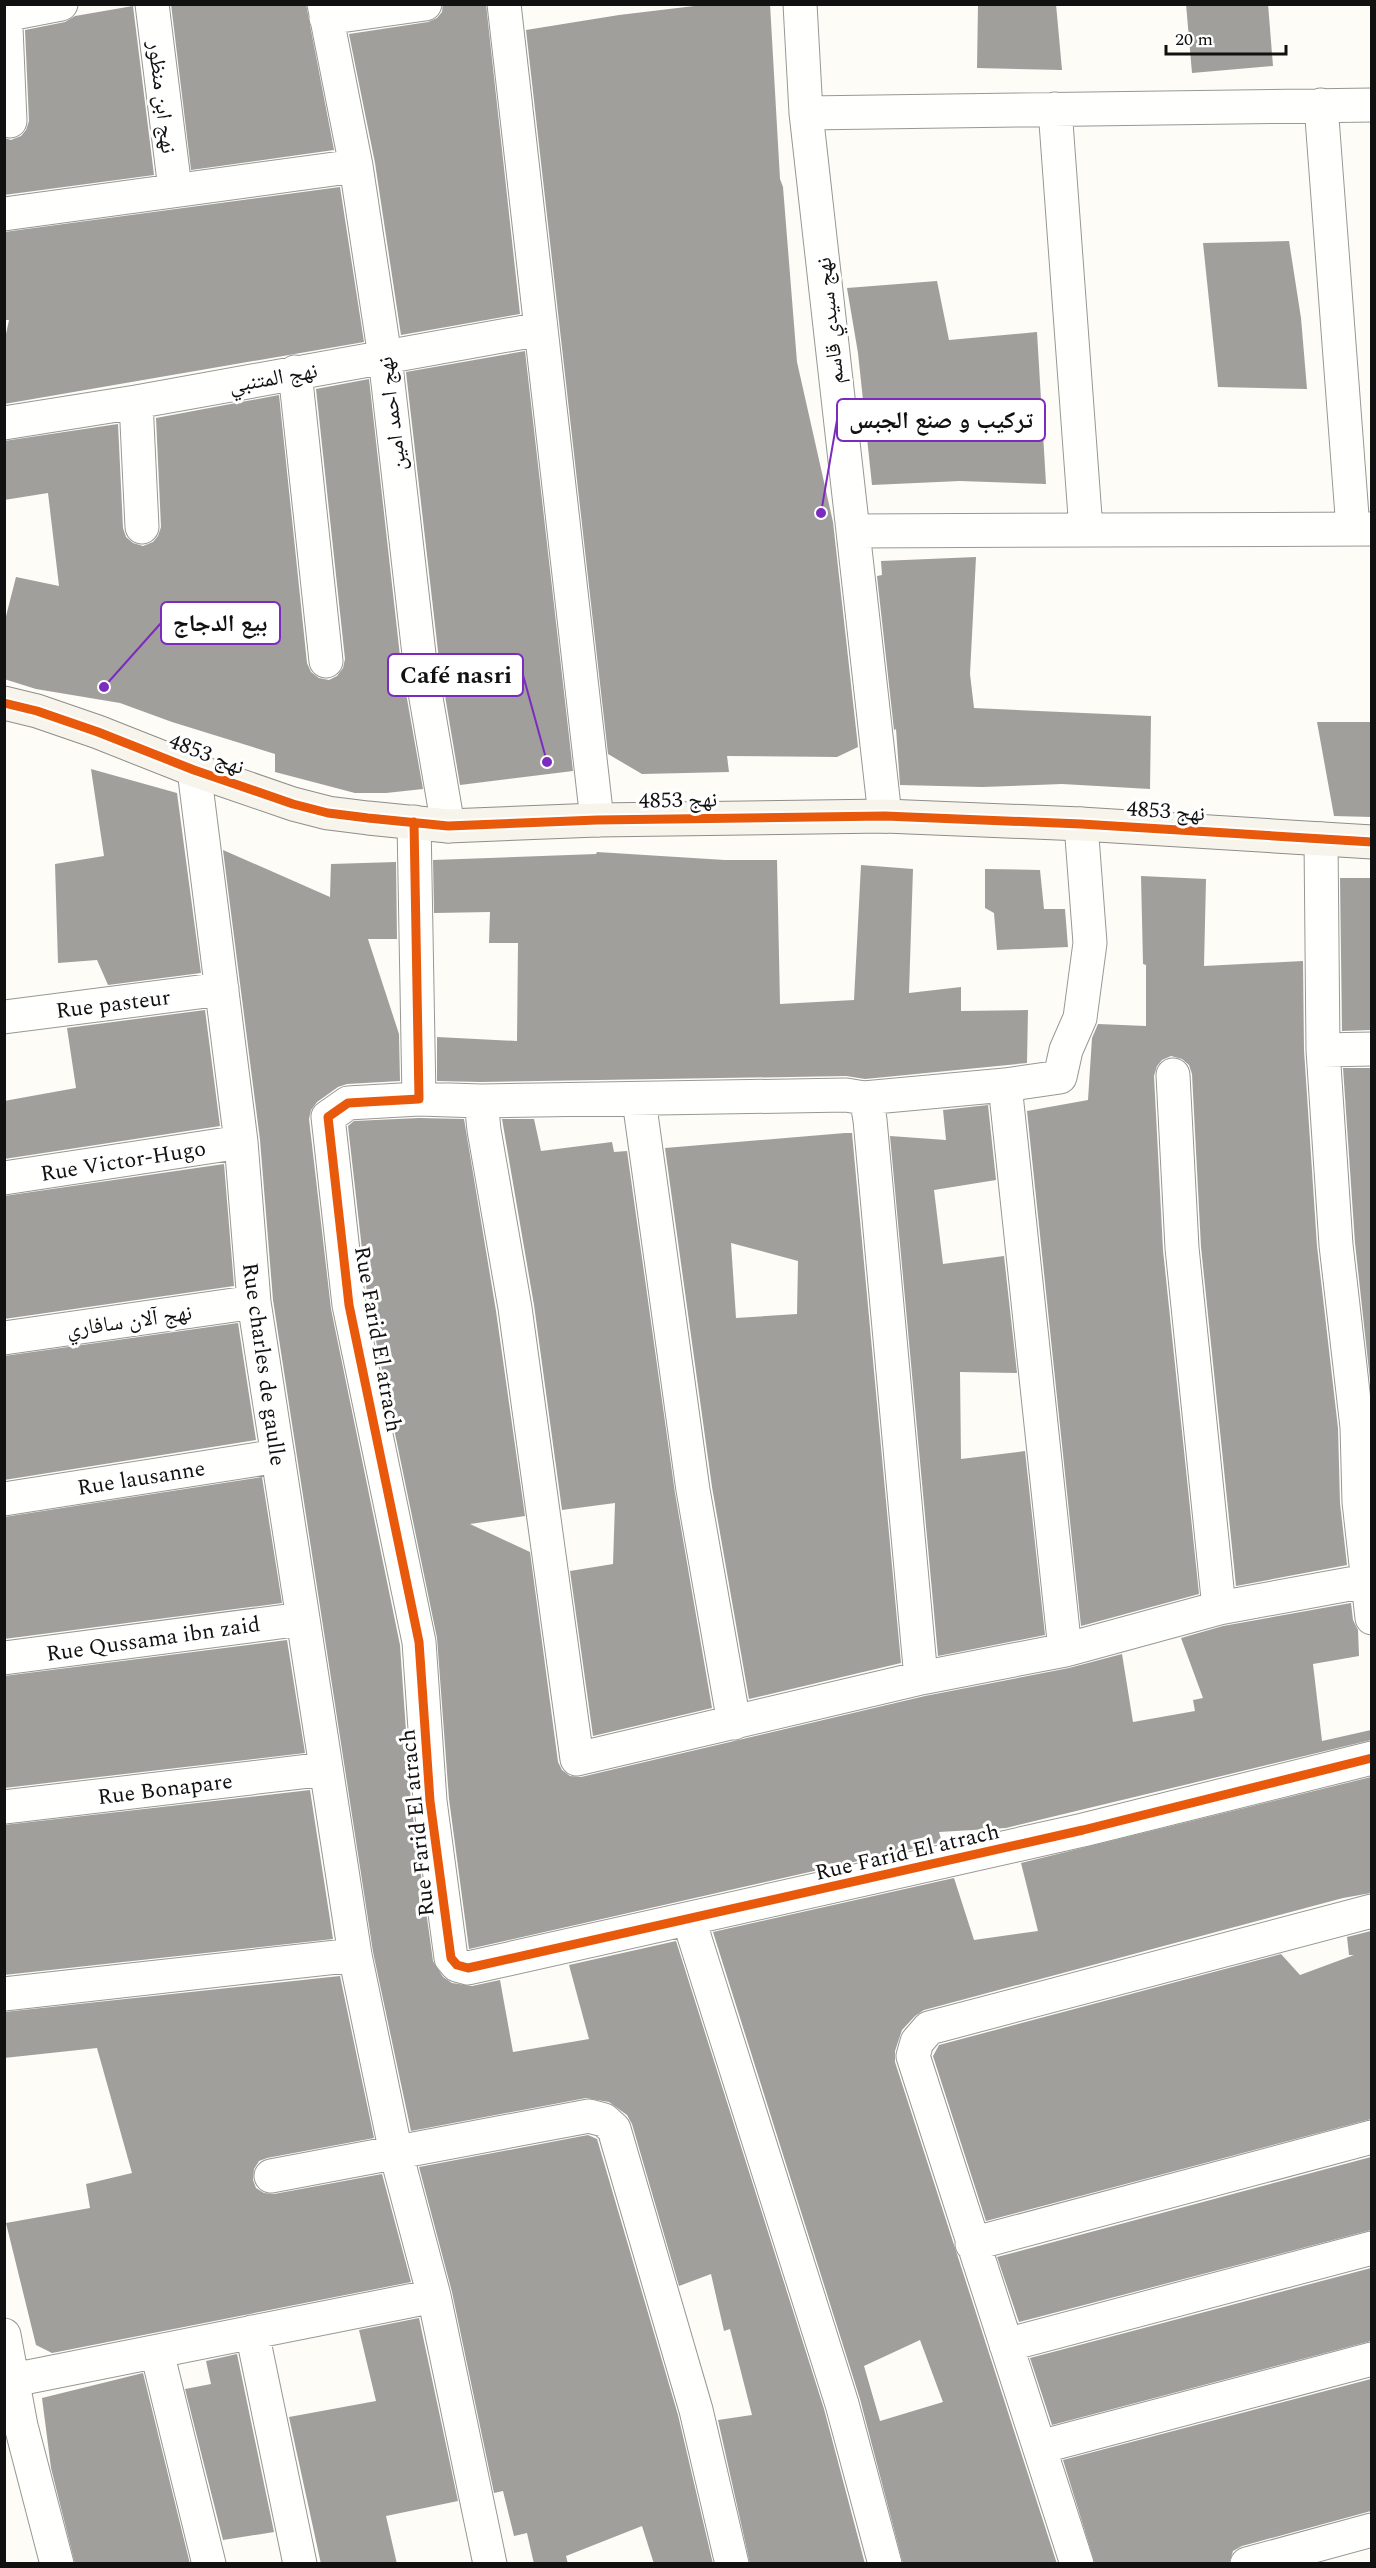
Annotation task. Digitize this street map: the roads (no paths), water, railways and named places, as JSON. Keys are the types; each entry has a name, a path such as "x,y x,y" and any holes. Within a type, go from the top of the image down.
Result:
{"street":[{"path":"10,121 6,11 61,4"},
{"name":"نهج ابن منظور","path":"152,4 175,189"},
{"path":"325,11 425,4"},
{"path":"504,4 597,820"},
{"name":"نهج سيدي قاسم","path":"800,4 806,113 885,816"},
{"name":"نهج احمد امين","path":"325,11 356,166 385,357 420,663 448,826"},
{"path":"853,531 1362,529 1321,105"},
{"path":"806,113 1371,105"},
{"path":"1055,109 1086,530"},
{"path":"4,214 356,166"},
{"name":"نهج المتنبي","path":"4,423 136,402 541,329"},
{"path":"295,372 326,661"},
{"path":"136,402 142,527"},
{"name":"نهج 4853","path":"4,703 37,711 98,732 194,770 293,804 328,813 448,826 597,820 885,816 1081,824 1371,842"},
{"name":"Rue charles de gaulle","path":"194,770 241,1142 254,1302 356,1955 396,2153 434,2296 490,2564"},
{"path":"414,822 419,1099 481,1101 846,1095 864,1098 1005,1085 1060,1077 1066,1050 1080,1018 1090,943 1081,824"},
{"path":"1321,839 1323,1050 1336,1245 1357,1427 1359,1502 1371,1618"},
{"name":"Rue pasteur","path":"4,1017 222,989"},
{"path":"1323,1050 1371,1049"},
{"path":"1173,1076 1182,1248 1219,1608"},
{"path":"1005,1085 1065,1650"},
{"path":"864,1098 870,1120 921,1678"},
{"name":"Rue Farid El atrach","path":"419,1099 348,1103 328,1117 349,1305 419,1642 430,1801 451,1958 457,1965 468,1968 689,1920 1083,1830 1371,1758"},
{"path":"639,1100 693,1490 734,1723"},
{"path":"481,1101 515,1308 577,1759 921,1678 1065,1650 1219,1608 1366,1581"},
{"name":"Rue Victor-Hugo","path":"4,1178 241,1142"},
{"name":"نهج آلان سافاري","path":"4,1338 254,1302"},
{"name":"Rue lausanne","path":"4,1499 278,1456"},
{"name":"Rue Qussama ibn zaid","path":"4,1658 302,1618"},
{"name":"Rue Bonapare","path":"4,1807 326,1769"},
{"path":"1077,2564 913,2056 917,2042 929,2028 1371,1911"},
{"path":"689,1920 842,2404 885,2564"},
{"path":"4,1994 356,1955"},
{"path":"271,2176 589,2116 604,2120 614,2129 696,2410 732,2564"},
{"path":"972,2244 1371,2138"},
{"path":"1006,2345 1371,2248"},
{"path":"13,2380 434,2296"},
{"path":"252,2332 300,2564"},
{"path":"4,2336 13,2380 13,2429 57,2564"},
{"path":"157,2352 209,2564"},
{"path":"1040,2447 1371,2359"},
{"path":"1247,2564 1371,2530"}],"place":[{"name":"تركيب و صنع الجبس","path":"821,513"},
{"name":"بيع الدجاج","path":"104,687"},
{"name":"Café nasri","path":"547,762"}]}
